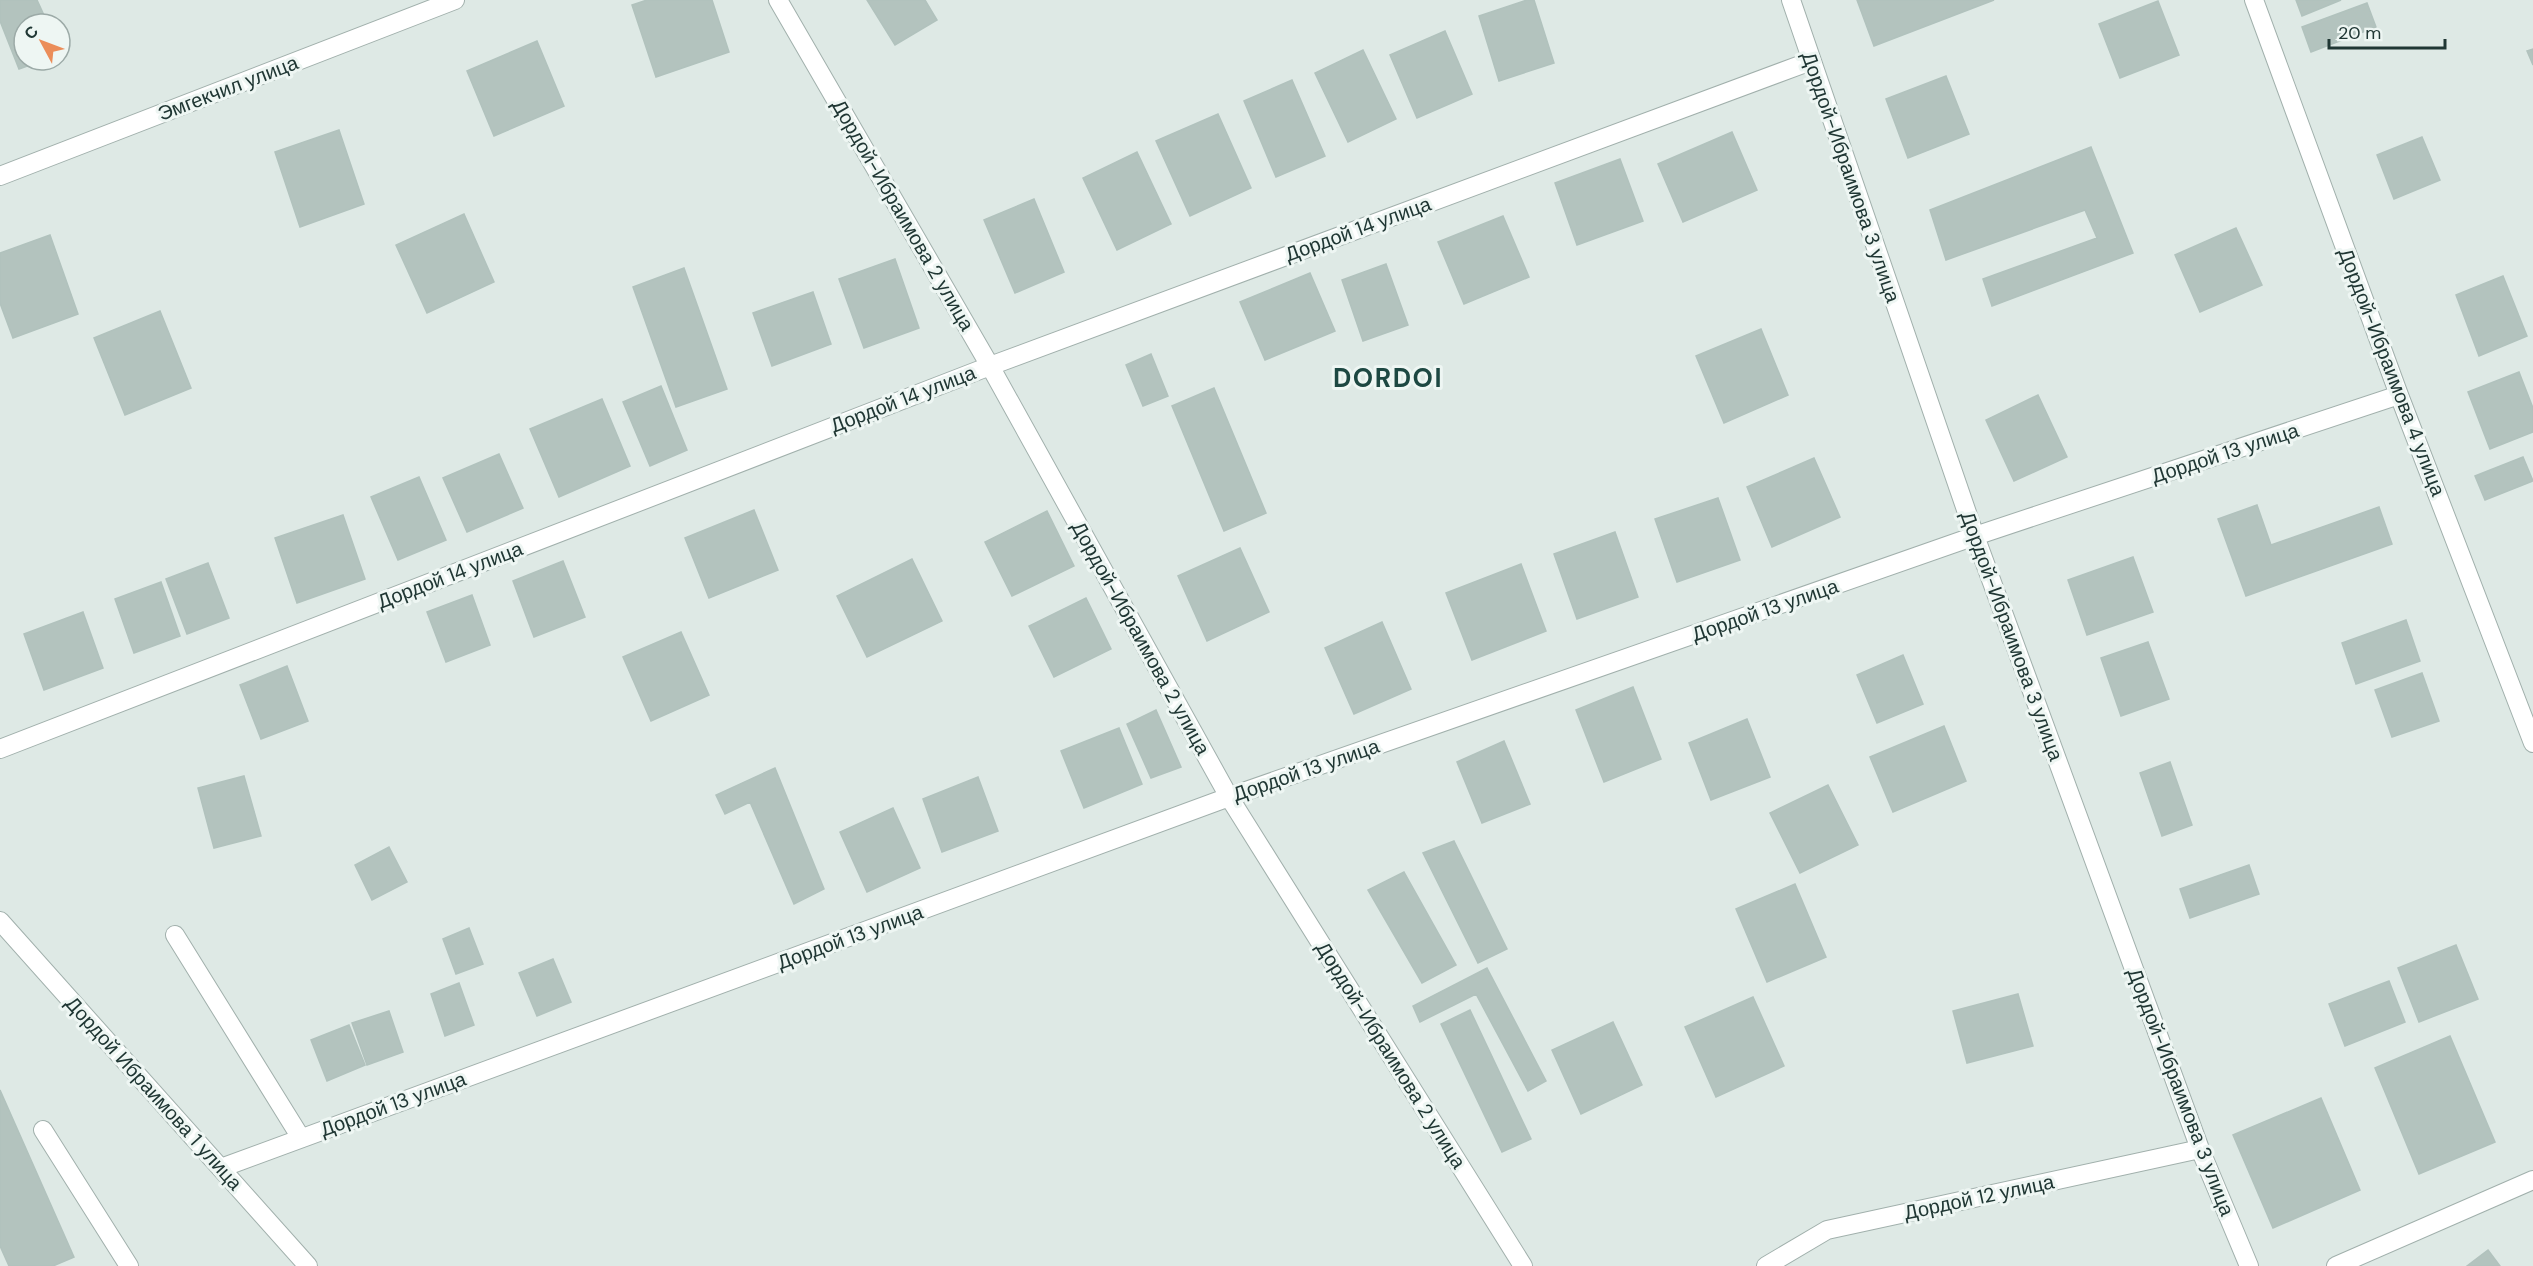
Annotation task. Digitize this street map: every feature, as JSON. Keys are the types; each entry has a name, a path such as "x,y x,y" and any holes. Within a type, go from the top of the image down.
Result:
{"street":[{"name":"Эмгекчил улица","path":"0,176 455,0"},
{"name":"Дордой-Ибраимова 2 улица","path":"778,0 990,366 1229,797 1522,1266"},
{"name":"Дордой-Ибраимова 3 улица","path":"1791,0 1975,536 2200,1149 2249,1266"},
{"name":"Дордой-Ибраимова 4 улица","path":"2254,0 2399,395 2533,743"},
{"name":"Дордой 14 улица","path":"0,749 990,366 1811,61"},
{"name":"Дордой 13 улица","path":"221,1168 1229,797 1975,536 2399,395"},
{"name":"Дордой Ибраимова 1 улица","path":"0,921 308,1266"},
{"path":"175,935 301,1138"},
{"path":"43,1130 129,1266"},
{"name":"Дордой 12 улица","path":"1766,1266 1827,1230 2200,1149"},
{"path":"2336,1266 2533,1180"}],"building":[{"path":"0,0 37,0 42,12 12,12 12,51 0,21"},
{"path":"647,0 712,0 729,52 656,77 632,5"},
{"path":"867,0 925,0 937,20 895,45"},
{"path":"1527,0 1534,0 1554,63 1499,81 1479,16"},
{"path":"1857,0 1994,0 1874,46"},
{"path":"2296,0 2341,0 2302,16"},
{"path":"2158,1 2179,55 2120,78 2099,24"},
{"path":"2367,3 2376,27 2311,52 2302,27"},
{"path":"1445,31 1472,94 1417,118 1390,55"},
{"path":"537,41 564,106 494,136 467,71"},
{"path":"2533,49 2533,65 2527,51"},
{"path":"1363,50 1396,119 1348,142 1315,73"},
{"path":"1946,76 1969,134 1908,158 1886,99"},
{"path":"1292,80 1325,156 1276,177 1244,101"},
{"path":"1218,114 1251,188 1190,216 1156,141"},
{"path":"339,130 364,204 300,227 275,152"},
{"path":"1732,132 1757,190 1683,222 1658,164"},
{"path":"2422,137 2440,180 2394,199 2377,155"},
{"path":"2091,147 2133,253 1992,306 1983,279 2097,238 2085,210 1946,260 1930,210"},
{"path":"1137,152 1171,224 1117,250 1083,178"},
{"path":"1620,159 1643,221 1577,245 1555,183"},
{"path":"1034,199 1064,272 1015,293 984,220"},
{"path":"464,214 494,282 427,313 396,245"},
{"path":"1503,216 1529,277 1464,304 1438,242"},
{"path":"2236,228 2262,285 2200,312 2175,255"},
{"path":"50,235 78,314 13,338 0,303 0,253"},
{"path":"895,259 919,328 864,348 839,279"},
{"path":"1386,264 1408,325 1363,341 1342,280"},
{"path":"684,268 727,389 676,407 633,287"},
{"path":"1310,273 1335,331 1265,360 1240,302"},
{"path":"2503,276 2527,336 2479,356 2456,295"},
{"path":"813,292 831,344 772,366 753,313"},
{"path":"160,311 191,388 125,415 94,338"},
{"path":"1761,329 1788,395 1724,423 1696,356"},
{"path":"1151,354 1168,396 1143,406 1126,365"},
{"path":"2519,372 2533,408 2533,432 2490,449 2468,392"},
{"path":"661,386 687,450 650,466 623,402"},
{"path":"1214,388 1266,513 1224,531 1172,406"},
{"path":"2038,395 2067,457 2014,481 1986,420"},
{"path":"602,399 630,466 559,497 530,429"},
{"path":"499,454 523,508 467,532 443,478"},
{"path":"2523,457 2533,481 2485,500 2475,476"},
{"path":"1814,458 1840,517 1772,547 1747,487"},
{"path":"419,477 446,540 398,560 371,497"},
{"path":"1718,498 1740,560 1677,582 1655,519"},
{"path":"2257,505 2271,545 2379,507 2392,544 2246,596 2218,519"},
{"path":"754,510 778,570 709,598 685,538"},
{"path":"1047,511 1074,566 1012,596 985,542"},
{"path":"343,515 365,579 297,603 275,538"},
{"path":"1615,532 1638,597 1577,619 1554,554"},
{"path":"1240,548 1269,612 1207,641 1178,576"},
{"path":"2133,557 2153,612 2087,635 2068,580"},
{"path":"912,559 942,621 867,657 837,596"},
{"path":"563,561 585,617 534,637 513,581"},
{"path":"208,563 229,618 187,634 166,579"},
{"path":"1521,564 1546,631 1472,660 1446,593"},
{"path":"161,582 180,636 134,653 115,599"},
{"path":"472,595 490,645 446,662 427,612"},
{"path":"1086,598 1111,649 1054,677 1029,626"},
{"path":"83,612 103,668 44,690 24,634"},
{"path":"2406,620 2420,661 2356,684 2342,643"},
{"path":"1382,622 1411,689 1354,714 1325,648"},
{"path":"681,632 709,695 651,721 623,657"},
{"path":"2148,642 2169,699 2121,716 2101,658"},
{"path":"1903,655 1923,704 1877,723 1857,675"},
{"path":"287,666 308,721 261,739 240,685"},
{"path":"2422,673 2439,721 2392,737 2375,690"},
{"path":"1633,687 1661,759 1604,782 1576,710"},
{"path":"1156,710 1181,767 1151,778 1127,724"},
{"path":"1747,719 1770,777 1711,800 1689,743"},
{"path":"1944,726 1966,781 1893,812 1870,757"},
{"path":"1119,728 1142,784 1084,808 1061,751"},
{"path":"1504,741 1530,804 1482,823 1457,762"},
{"path":"2170,762 2192,825 2162,836 2140,773"},
{"path":"775,768 824,889 794,904 750,802 725,814 716,795"},
{"path":"244,776 261,836 214,848 198,788"},
{"path":"978,777 998,831 942,852 923,799"},
{"path":"1828,785 1858,845 1800,873 1770,813"},
{"path":"893,808 920,868 867,892 840,832"},
{"path":"1454,841 1507,949 1478,963 1423,853"},
{"path":"389,847 407,882 372,900 355,865"},
{"path":"2249,865 2259,894 2190,918 2180,889"},
{"path":"1404,872 1456,965 1422,983 1368,890"},
{"path":"1795,884 1826,957 1767,982 1736,909"},
{"path":"469,928 483,964 456,974 443,939"},
{"path":"2456,945 2478,999 2419,1022 2398,968"},
{"path":"553,959 571,1002 537,1016 519,973"},
{"path":"1487,968 1546,1081 1528,1091 1476,994 1420,1022 1413,1006"},
{"path":"2389,981 2405,1022 2345,1046 2329,1004"},
{"path":"459,983 474,1025 445,1036 431,994"},
{"path":"2018,994 2033,1046 1967,1063 1953,1011"},
{"path":"1753,997 1784,1066 1716,1097 1685,1027"},
{"path":"1470,1010 1531,1139 1502,1152 1441,1024"},
{"path":"389,1011 403,1052 367,1065 352,1023"},
{"path":"1613,1022 1642,1085 1581,1114 1552,1050"},
{"path":"349,1025 365,1065 327,1081 311,1040"},
{"path":"2450,1036 2495,1142 2419,1174 2375,1068"},
{"path":"0,1090 74,1257 53,1266 9,1266 0,1246"},
{"path":"2321,1098 2360,1190 2273,1228 2233,1135"},
{"path":"2488,1250 2500,1266 2467,1266"}],"district":[{"name":"DORDOI","path":"1388,378"}]}
